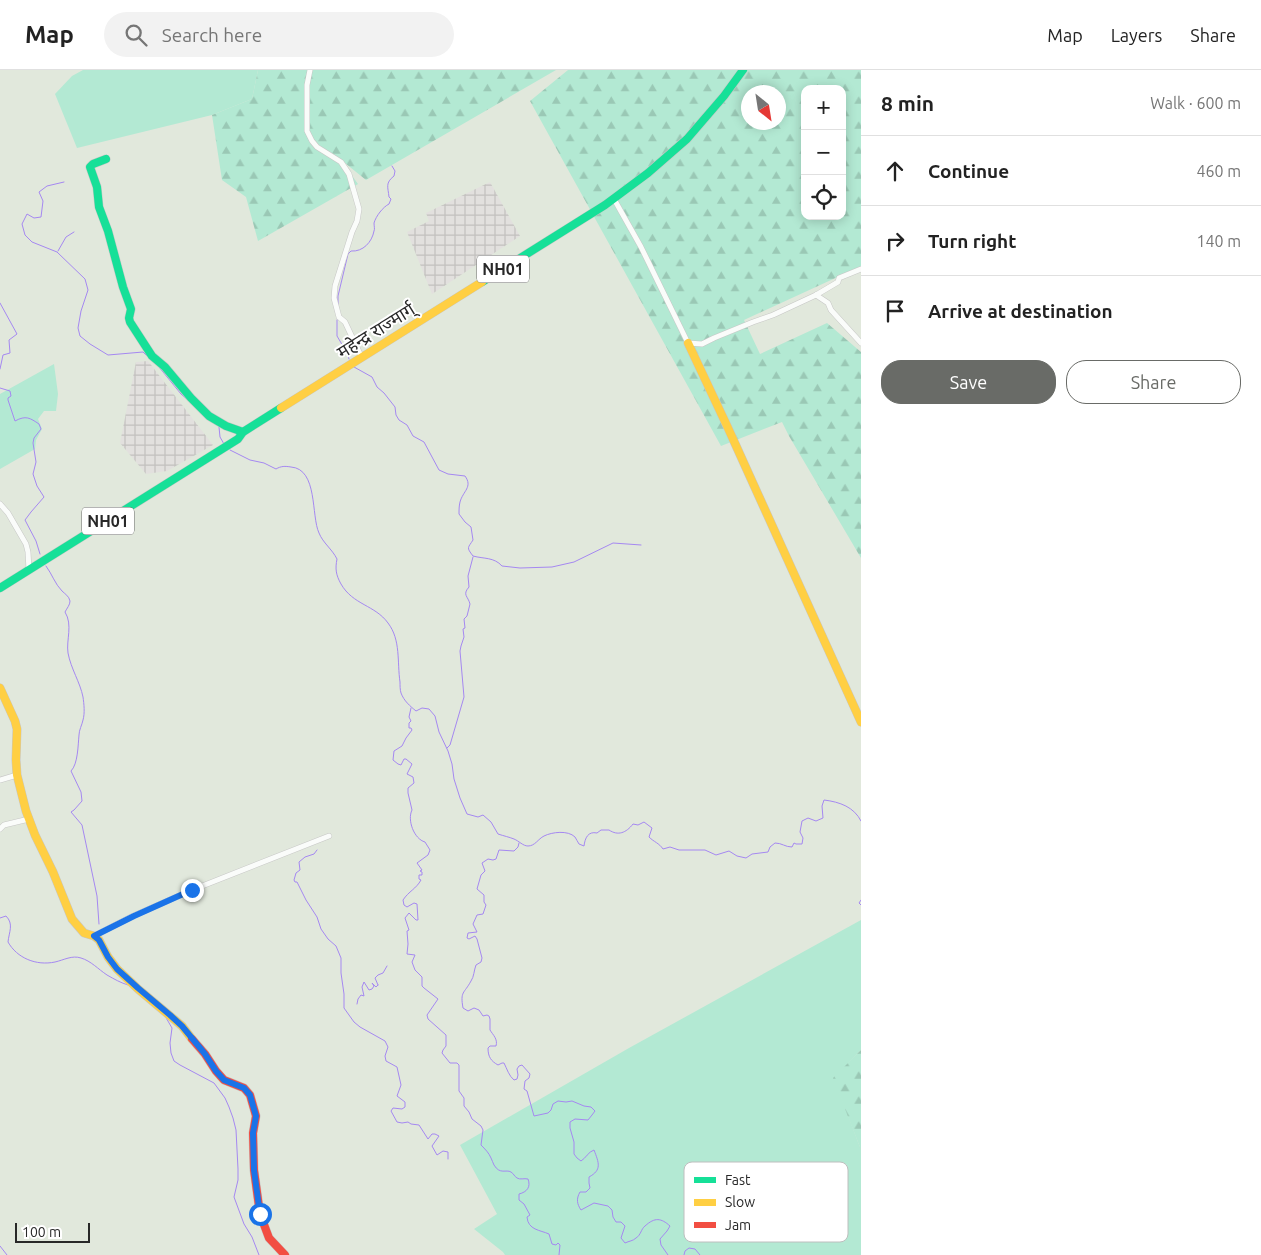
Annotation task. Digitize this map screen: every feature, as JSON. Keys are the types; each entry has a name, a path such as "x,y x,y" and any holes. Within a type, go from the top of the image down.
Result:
{"main road":[{"name":"महेन्द्र राज्मार्ग्","path":"0,588 215,453 292,401 605,206 648,173 687,139 724,96 743,70"},
{"path":"106,159 90,167 97,187 99,207 131,309 130,322 152,356 165,367 191,398 209,416 241,435"},
{"path":"688,343 861,722"},
{"path":"0,688 17,729 17,775 29,819 50,864 72,919 84,933 94,936 99,940 117,969 182,1026 224,1080 244,1088 250,1095 256,1116 253,1133 254,1170 260,1214 269,1238 285,1255"}],"street":[{"path":"310,70 307,85 307,131 317,147 341,162 348,174 359,209 357,221 335,286 334,298 339,316 345,322 362,358"},
{"path":"614,199 641,248 688,343 702,344 773,315 816,295 838,282 839,278 861,269"},
{"path":"816,295 828,303 861,343"},
{"path":"0,504 8,513 26,544 29,570"},
{"path":"0,780 17,775"},
{"path":"0,829 4,825 29,819"},
{"path":"94,936 192,890 329,836"}],"shaded area":[{"path":"490,182 520,236 432,294 407,232 429,221 426,213"},
{"path":"148,361 213,445 167,471 146,474 120,443 136,362"}],"green space":[{"path":"83,70 258,70 252,99 212,115 77,148 55,94 72,76"},
{"path":"258,70 556,70 366,180 340,159 358,184 258,241 246,197 222,180 212,115 252,99"},
{"path":"568,70 861,70 861,272 855,269 744,320 760,354 827,323 861,352 861,558 782,422 721,446 530,101"},
{"path":"54,364 58,394 56,411 44,411 38,419 42,429 36,440 35,449 0,469 0,394"},
{"path":"861,920 861,1050 834,1078 861,1150 861,1255 505,1255 474,1229 497,1214 460,1145 629,1048"},
{"path":"861,1050 861,1150 833,1078"}],"waterway":[{"path":"338,305 338,296 348,254 351,251 363,248 369,242 373,235 376,217 389,204 391,199 389,197 388,185 394,176 395,171 392,166"},
{"path":"64,182 47,186 39,192 43,201 41,217 34,218 27,214 22,224 25,235 32,242 57,252 85,279 88,290 78,328 80,336 108,355 143,352 147,356"},
{"path":"58,251 66,237 74,232"},
{"path":"0,303 17,334 9,340 10,353 3,355 0,369"},
{"path":"337,320 337,336 349,359"},
{"path":"159,367 188,400"},
{"path":"354,367 372,377 377,387 395,407 399,420 407,425 413,436 424,442 439,470 448,474 465,476 468,486 461,498 459,514 471,527 473,540 468,548 473,556 492,560 502,566 520,568 552,567 574,562 613,543 641,545"},
{"path":"0,388 10,391 11,396 8,400 15,421 28,418 39,424 41,429 34,438 33,443 36,462 33,474 37,486 44,497 25,520 36,541 40,554"},
{"path":"219,427 220,437 224,444"},
{"path":"230,450 250,460 264,463 276,469 285,466 300,470 306,476 310,484 319,533 337,559 336,572 341,584 358,601 377,612 388,623 397,644 402,696 416,711 422,708 429,709 435,716 439,732 452,764 460,798 467,814 478,817 483,815 491,822 498,834 528,846 533,845 547,835 568,833 575,837 579,844 584,846 586,838 591,833 597,833 601,830 622,833 633,824 638,825 644,822 652,828 649,837 663,849 670,847 679,850 705,850 716,855 729,851 737,856 746,858 752,854 768,852 775,843 792,847 794,843 802,844 803,838 800,832 802,821 808,818 816,821 823,818 822,806 824,800 846,806 855,812 861,821"},
{"path":"447,748 450,745 464,697 460,651 464,637 464,619 467,616 470,604 466,594 469,587 468,576 473,557"},
{"path":"46,566 57,585 68,596 70,601 65,612 69,622 68,653 82,691 84,711 76,759 71,771 81,792 82,801 71,812 82,825 97,896 99,924"},
{"path":"411,708 409,728 412,730 402,746 394,751 393,760 401,765 404,759 406,759 412,764 407,774 413,777 414,783 408,788 412,810 410,819 412,829 430,850 428,855 417,863 422,870 420,871 422,875 419,875 421,880 403,900 404,905 407,907 414,903 417,904 418,920 409,913 405,918 409,930 407,931 407,954 415,955 412,962 415,970 422,977 422,986 438,999 427,1015 428,1019 446,1035 446,1046 442,1053 450,1063 457,1063 459,1065 459,1091 464,1098 464,1106 472,1119 483,1130 481,1145 498,1170 509,1171 518,1179 528,1179 529,1187 519,1194 519,1200 524,1204 530,1215 527,1217 530,1225 549,1234 552,1244 556,1245 558,1243 560,1245 559,1255"},
{"path":"519,843 514,851 499,850 496,859 488,859 482,863 485,871 481,875 477,889 484,895 486,905 483,914 477,915 473,924 477,932 468,933 467,938 475,936 482,958 481,962 476,965 472,979 463,993 463,1008 468,1011 474,1008 479,1010 483,1016 489,1016 490,1030 496,1041 496,1046 488,1048 489,1056 492,1060 498,1065 504,1063 514,1080 517,1079 517,1069 519,1066 522,1065 530,1074 529,1078 525,1081 524,1089 527,1091 534,1116 548,1113 553,1104 558,1101 572,1101 591,1107 595,1111 588,1120 575,1119 570,1122 574,1154 581,1161 594,1150 598,1162 598,1169 589,1177 590,1188 586,1192 580,1192 578,1197 581,1210 594,1203 608,1206 612,1210 616,1222 621,1222 625,1226 621,1238 625,1243 638,1237 644,1227 652,1221 664,1221 670,1226 660,1239 661,1245 668,1255"},
{"path":"317,850 314,854 305,857 299,862 300,870 296,873 294,880 317,917 321,929 336,946 341,958 344,1008 354,1022 385,1041 388,1047 385,1056 386,1061 397,1067 401,1085 397,1096 405,1102 405,1107 402,1109 393,1108 391,1111 397,1122 419,1125 428,1139 432,1134 439,1136 432,1146 437,1155 443,1151 448,1152 448,1159"},
{"path":"861,900 859,903 861,905"},
{"path":"0,918 6,916 10,922 8,942 22,956 41,963 78,957 85,959 107,975 128,985"},
{"path":"378,985 375,978 383,973 387,966"},
{"path":"357,1004 361,995 364,996 362,987 364,982 369,990 374,986 372,983 376,987 378,985"},
{"path":"165,1016 172,1028 170,1043 174,1061 214,1083 229,1107 236,1130 238,1180 234,1197 244,1224 252,1237 259,1255"},
{"path":"0,1246 7,1255"},
{"path":"684,1255 685,1251 689,1248 695,1249 700,1255"}],"traffic: fast":[{"path":"482,282 605,205 648,173 687,139 724,96 743,70"},
{"path":"106,159 90,167 97,187 99,207 131,309 130,322 152,356 165,367 209,416 226,426 243,432"},
{"path":"0,588 238,439 243,432 281,408"}],"traffic: slow":[{"path":"281,408 482,282"},
{"path":"688,343 861,722"},
{"path":"0,688 17,729 17,775 26,811 72,919 84,933 94,936 99,940 117,969 182,1026 192,1039"}],"traffic: jam":[{"path":"192,1039 224,1080 244,1088 250,1095 256,1116 253,1133 254,1170 260,1214 269,1238 285,1255"}],"route":[{"path":"192,890 94,936 99,940 117,969 182,1026 224,1080 244,1088 250,1095 256,1116 253,1133 254,1170 260,1214"}]}
